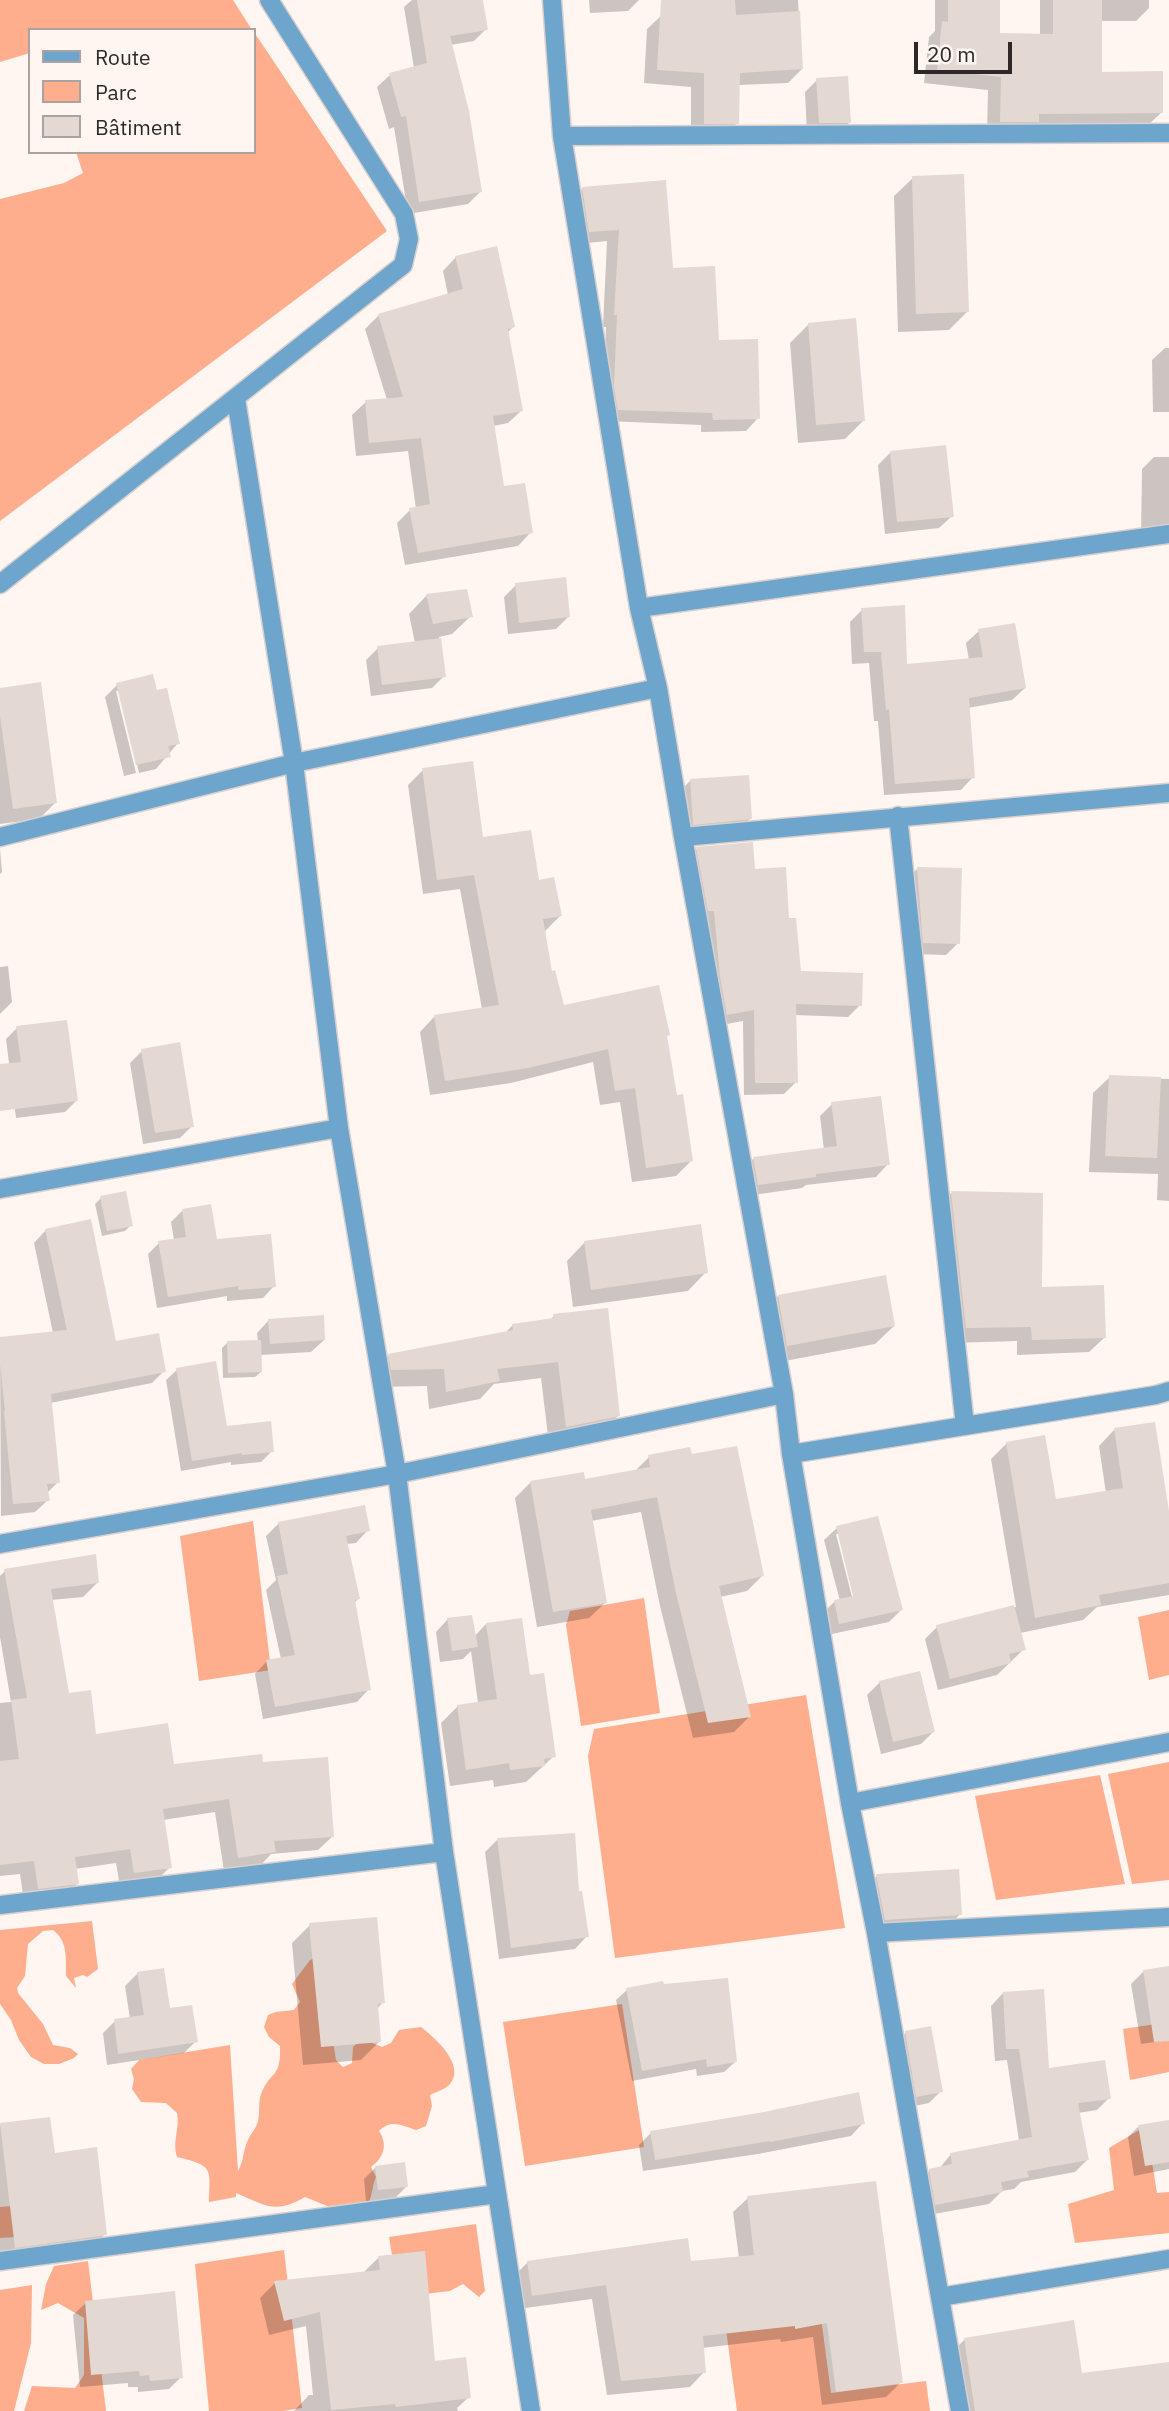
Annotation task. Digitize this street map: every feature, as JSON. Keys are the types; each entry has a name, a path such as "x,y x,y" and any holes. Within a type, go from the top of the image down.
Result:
{"street":[{"path":"0,584 403,265 409,239 404,214 269,0"},
{"path":"552,0 562,136 639,608 658,688 682,837 784,1394 791,1454 850,1803 876,1933 960,2411"},
{"path":"562,136 1169,133"},
{"path":"236,399 294,764 339,1128 397,1474 444,1852 531,2411"},
{"path":"639,608 1169,534"},
{"path":"0,837 294,764 658,688"},
{"path":"682,837 1169,793"},
{"path":"898,816 965,1426"},
{"path":"0,1189 339,1128"},
{"path":"791,1454 1169,1391"},
{"path":"0,1544 397,1474 784,1394"},
{"path":"850,1803 1169,1742"},
{"path":"0,1905 444,1852"},
{"path":"876,1933 1169,1917"},
{"path":"0,2261 496,2194"},
{"path":"940,2297 1169,2259"}],"green space":[{"path":"0,0 233,0 251,28 28,28 28,54 0,62"},
{"path":"256,35 387,231 0,521 0,199 64,183 83,173 77,154 256,154"},
{"path":"253,1521 271,1670 199,1681 180,1536"},
{"path":"644,1598 660,1713 581,1726 566,1625 570,1611"},
{"path":"1169,1610 1169,1675 1149,1680 1138,1617"},
{"path":"806,1695 845,1928 615,1958 588,1756 594,1729"},
{"path":"1169,1762 1169,1880 1132,1884 1108,1774"},
{"path":"1100,1775 1125,1884 996,1900 975,1796"},
{"path":"92,1921 98,1969 87,1977 83,1975 74,1978 76,1988 66,1976 65,1951 58,1934 53,1930 43,1931 28,1944 25,1976 17,1988 18,1993 43,2024 53,2045 70,2048 78,2054 59,2064 44,2064 31,2057 0,2004 0,1930"},
{"path":"320,1956 336,2060 343,2067 352,2063 353,2047 362,2039 382,2047 391,2043 399,2030 421,2027 447,2052 452,2061 454,2077 448,2086 430,2095 432,2106 426,2126 416,2130 392,2124 379,2131 384,2146 379,2159 371,2167 376,2177 368,2205 335,2209 305,2197 278,2207 256,2202 236,2193 236,2197 209,2202 210,2182 207,2170 198,2163 177,2157 177,2113 166,2103 141,2102 132,2089 134,2079 131,2069 139,2060 230,2045 238,2171 246,2144 258,2121 261,2094 279,2064 280,2046 269,2037 264,2027 268,2015 294,2010 300,2002 292,1984 310,1960"},
{"path":"622,2004 644,2147 525,2166 503,2022"},
{"path":"1169,2022 1169,2072 1130,2080 1123,2029"},
{"path":"1146,2126 1157,2193 1169,2192 1169,2233 1075,2243 1068,2204 1114,2190 1109,2148"},
{"path":"11,2206 17,2237 0,2238 0,2207"},
{"path":"476,2224 485,2291 479,2297 463,2284 450,2291 399,2297 389,2237"},
{"path":"284,2250 302,2408 283,2411 209,2411 195,2264"},
{"path":"88,2261 106,2411 24,2411 32,2386 75,2388 84,2375 84,2318 58,2303 41,2310 46,2284 54,2266"},
{"path":"32,2285 31,2343 14,2411 0,2411 0,2290"},
{"path":"820,2310 831,2393 926,2381 930,2411 737,2411 725,2322"}],"building":[{"path":"417,0 483,0 488,30 450,36 469,111 482,192 419,202 406,116 401,117 389,73 427,63"},
{"path":"661,0 735,0 736,15 800,11 803,69 740,73 739,124 704,124 704,73 657,70"},
{"path":"948,0 1000,0 1000,33 1053,34 1053,0 1102,0 1102,72 1163,71 1163,113 1039,114 1039,122 1000,122 1001,77 937,70 942,21 948,22"},
{"path":"848,76 851,123 819,123 816,78"},
{"path":"964,174 969,312 916,314 912,176"},
{"path":"666,180 673,268 715,266 719,340 758,339 760,419 713,420 712,413 618,410 614,386 617,315 614,315 619,230 589,232 582,187"},
{"path":"497,246 515,327 508,329 523,411 493,416 504,486 525,483 533,533 418,553 409,508 430,504 421,438 369,443 365,400 403,397 378,314 463,289 455,256"},
{"path":"856,318 865,421 816,425 808,323"},
{"path":"946,445 954,517 897,522 890,451"},
{"path":"566,577 570,617 519,623 515,583"},
{"path":"467,589 473,617 433,624 426,594"},
{"path":"905,605 907,664 983,657 978,629 1015,623 1026,688 969,698 975,778 895,784 881,652 864,652 861,608"},
{"path":"441,638 446,677 382,685 377,646"},
{"path":"153,674 157,690 167,688 180,744 168,746 171,757 136,765 116,683"},
{"path":"41,682 57,803 13,809 0,716 0,688"},
{"path":"473,761 483,837 531,830 539,880 554,877 562,916 543,919 552,971 555,970 564,1005 659,985 670,1035 667,1036 677,1095 683,1094 693,1161 646,1168 635,1088 615,1091 608,1049 528,1068 445,1081 434,1015 499,1005 474,875 437,880 422,768"},
{"path":"749,775 752,819 693,825 690,779"},
{"path":"753,842 755,869 786,867 789,918 796,918 801,971 863,973 862,1006 796,1004 798,1083 755,1083 754,1010 727,1015 720,977 714,911 708,911 696,847"},
{"path":"917,867 962,868 960,944 923,943"},
{"path":"67,1020 78,1101 0,1111 0,1064 21,1062 16,1026"},
{"path":"180,1042 194,1127 155,1133 141,1049"},
{"path":"1109,1075 1161,1077 1157,1158 1105,1156"},
{"path":"881,1096 890,1165 816,1174 816,1177 758,1185 753,1157 837,1146 831,1102"},
{"path":"126,1191 133,1226 107,1231 100,1196"},
{"path":"951,1191 1043,1193 1042,1287 1104,1285 1106,1338 1032,1340 1031,1327 966,1328"},
{"path":"211,1204 217,1239 271,1234 276,1287 238,1290 238,1286 168,1297 158,1241 186,1237 182,1209"},
{"path":"91,1219 116,1341 159,1333 166,1372 51,1394 60,1483 47,1484 50,1501 13,1504 0,1337 67,1330 45,1229"},
{"path":"701,1224 708,1273 591,1290 584,1241"},
{"path":"886,1275 895,1326 787,1346 778,1295"},
{"path":"608,1308 620,1416 566,1427 558,1362 497,1369 500,1381 446,1392 444,1369 391,1370 388,1354 513,1330 512,1324 554,1318 553,1314"},
{"path":"324,1315 325,1340 270,1344 268,1319"},
{"path":"261,1340 262,1372 228,1373 227,1341"},
{"path":"216,1361 227,1426 271,1421 274,1452 242,1453 192,1461 176,1368"},
{"path":"1155,1422 1169,1511 1169,1583 1099,1595 1101,1605 1035,1618 1006,1442 1045,1435 1056,1499 1123,1488 1114,1428"},
{"path":"737,1446 764,1576 719,1586 751,1717 708,1723 675,1589 657,1497 591,1510 607,1603 553,1612 530,1481 584,1472 585,1479 650,1467 648,1455 690,1447 692,1454"},
{"path":"365,1505 370,1531 346,1536 360,1599 355,1600 371,1690 275,1707 266,1660 295,1655 277,1576 288,1574 278,1522"},
{"path":"878,1516 903,1610 839,1624 834,1600 853,1596 836,1526"},
{"path":"96,1554 99,1583 51,1589 69,1693 91,1690 96,1734 168,1723 174,1764 262,1754 263,1762 328,1757 334,1837 274,1841 276,1852 238,1858 229,1799 163,1809 172,1868 134,1873 130,1849 75,1857 79,1884 38,1889 34,1861 0,1865 0,1761 19,1759 11,1700 27,1698 4,1569"},
{"path":"1014,1605 1026,1650 1009,1654 1011,1663 950,1679 936,1625"},
{"path":"472,1615 478,1647 452,1651 447,1618"},
{"path":"522,1618 530,1675 544,1673 556,1757 544,1759 545,1766 510,1770 509,1763 466,1770 457,1705 497,1699 486,1623"},
{"path":"920,1671 935,1732 893,1742 879,1681"},
{"path":"575,1833 579,1891 582,1891 589,1937 511,1948 497,1838"},
{"path":"959,1869 962,1915 885,1920 876,1874"},
{"path":"377,1917 385,2003 378,2004 381,2042 321,2047 309,1923"},
{"path":"1169,1966 1169,2041 1154,2042 1143,1970"},
{"path":"164,1968 170,2008 192,2005 198,2042 118,2054 114,2019 144,2015 137,1972"},
{"path":"728,1978 737,2062 707,2067 706,2059 642,2071 626,1988 663,1981 664,1984"},
{"path":"1044,1989 1049,2068 1105,2060 1111,2099 1078,2103 1089,2160 1027,2171 1029,2177 1001,2182 1003,2192 935,2205 929,2169 952,2164 950,2153 1032,2137 1019,2049 1006,2049 1003,1992"},
{"path":"931,2026 943,2092 916,2097 905,2031"},
{"path":"859,2092 865,2124 655,2160 650,2131 764,2112"},
{"path":"50,2117 55,2153 97,2147 107,2235 15,2248 0,2123"},
{"path":"1169,2120 1169,2162 1145,2166 1138,2125"},
{"path":"405,2162 408,2187 378,2190 375,2166"},
{"path":"876,2181 903,2383 836,2392 827,2323 795,2329 795,2326 703,2336 706,2373 621,2381 606,2285 532,2296 527,2261 688,2238 691,2261 754,2255 747,2196"},
{"path":"425,2251 435,2361 466,2357 471,2398 396,2407 395,2404 331,2410 320,2312 284,2321 274,2281 380,2270 378,2256"},
{"path":"175,2291 183,2378 150,2381 149,2375 140,2376 139,2371 91,2375 85,2301"},
{"path":"1074,2320 1082,2373 1169,2362 1169,2411 975,2411 964,2338"}]}
